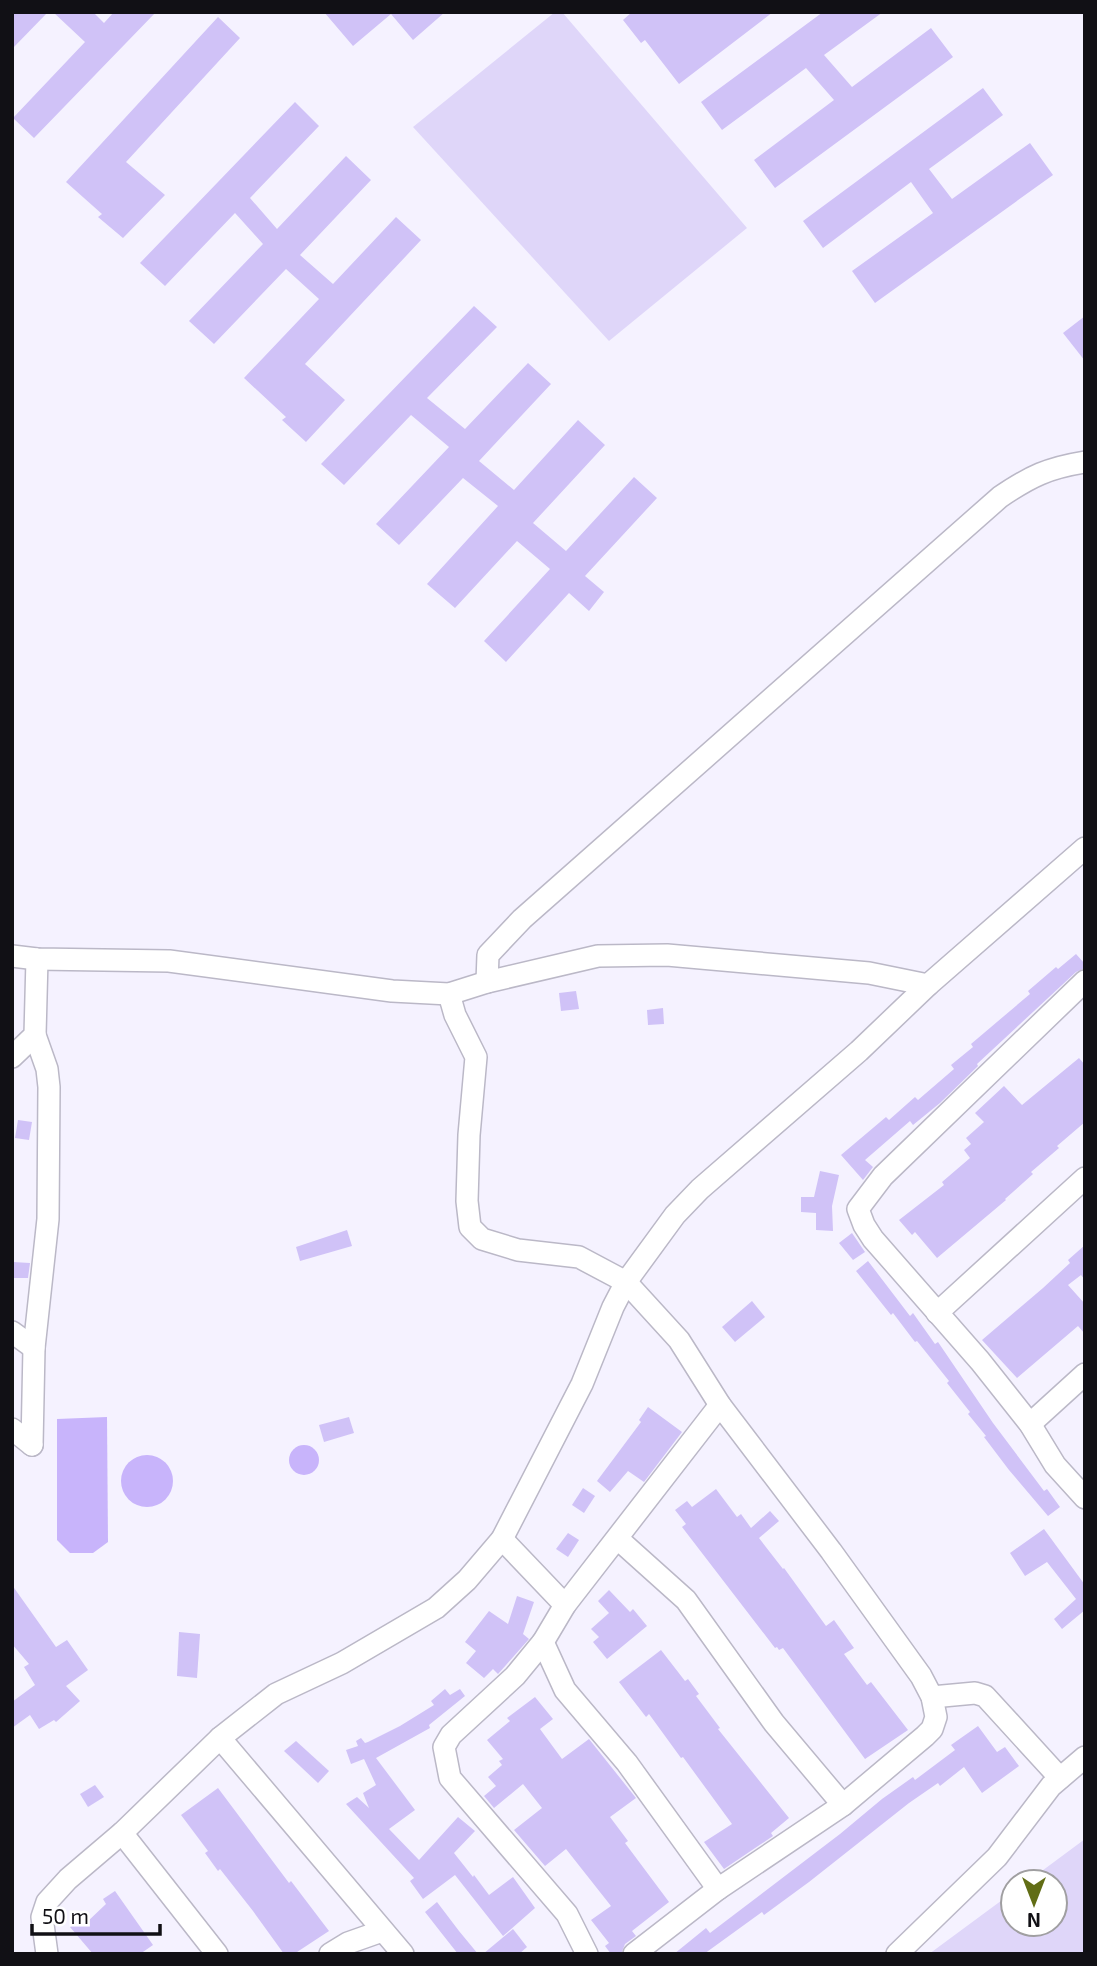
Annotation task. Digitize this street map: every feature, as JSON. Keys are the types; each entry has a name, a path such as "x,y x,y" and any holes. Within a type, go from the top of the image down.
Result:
{"street":[{"path":"486,982 488,955 522,919 1000,496 1031,476 1059,466 1085,462"},
{"path":"47,1954 43,1917 47,1902 68,1879 122,1833 220,1738 276,1694 342,1663 436,1608 467,1580 502,1539 582,1384 626,1282 676,1214 700,1189 859,1051 928,985 1081,858"},
{"path":"12,956 37,959 169,961 392,991 449,994 486,982 598,956 667,955 869,973 928,985"},
{"path":"12,1430 32,1445 34,1348 48,1219 50,1087 47,1069 35,1035 37,959"},
{"path":"1085,981 883,1176 858,1209 873,1239 980,1361 1030,1423 1055,1465 1085,1498"},
{"path":"449,994 455,1015 477,1057 469,1135 467,1201 470,1227 482,1239 518,1250 579,1257 626,1282 678,1340 720,1405 831,1551 921,1676 932,1697 936,1717 932,1728 844,1805 719,1889 634,1954"},
{"path":"12,1056 35,1035"},
{"path":"937,1313 1085,1178"},
{"path":"12,1332 34,1348"},
{"path":"1030,1423 1085,1374"},
{"path":"587,1954 567,1914 450,1778 444,1747 451,1735 515,1676 543,1642 565,1605 720,1405"},
{"path":"502,1539 565,1605"},
{"path":"618,1539 686,1600 774,1723 844,1805"},
{"path":"543,1642 565,1690 627,1763 719,1889"},
{"path":"932,1697 962,1693 985,1696 1060,1778"},
{"path":"220,1738 403,1954"},
{"path":"897,1954 997,1857 1051,1786 1085,1756"},
{"path":"122,1833 217,1954"},
{"path":"330,1954 348,1942 382,1931"}],"shaded area":[{"path":"555,12 562,12 747,228 609,341 413,127"},
{"path":"107,1417 108,1542 93,1553 70,1553 57,1540 57,1419"},
{"path":"304,1445 314,1450 319,1460 314,1470 304,1475 294,1470 289,1460 294,1450"},
{"path":"147,1455 157,1457 165,1463 171,1471 171,1491 165,1499 157,1505 147,1507 137,1505 129,1499 123,1491 121,1481 123,1471 129,1463 137,1457"},
{"path":"1085,1839 1085,1954 929,1954 999,1902 999,1938 1069,1938 1069,1868 1046,1868"}],"building":[{"path":"12,12 48,12 12,49"},
{"path":"53,12 93,12 104,23 114,12 156,12 34,138 13,118 85,42"},
{"path":"324,12 445,12 413,40 391,14 353,46"},
{"path":"632,12 773,12 679,84 645,40 641,43 623,20"},
{"path":"823,12 883,12 824,55 852,87 931,28 953,57 775,188 754,160 834,100 806,68 722,130 701,102"},
{"path":"218,17 240,38 126,162 165,195 123,238 98,217 102,214 66,182"},
{"path":"983,88 1003,115 929,169 952,199 1030,143 1053,175 875,303 852,271 933,213 911,182 823,248 803,221"},
{"path":"295,102 319,126 250,198 277,229 346,156 371,180 300,255 333,284 396,217 421,240 305,364 345,400 306,442 282,420 286,417 244,378 319,299 286,269 214,344 189,321 263,244 235,213 165,286 140,263"},
{"path":"474,306 497,327 427,398 465,429 528,363 551,384 479,461 514,490 578,420 605,445 533,523 566,551 634,477 657,498 585,576 604,592 589,611 569,593 506,662 484,641 550,569 517,541 455,608 427,584 498,506 463,478 399,545 376,524 449,447 411,415 344,485 321,464"},
{"path":"1085,316 1085,361 1063,333"},
{"path":"1076,954 1085,964 1085,968 1076,972 977,1064 978,1066 940,1103 913,1125 910,1121 865,1160 873,1167 863,1180 841,1155 886,1117 889,1120 915,1097 918,1100 954,1069 951,1065 973,1047 971,1044 1030,994 1028,991"},
{"path":"576,991 579,1009 561,1011 559,993"},
{"path":"663,1008 664,1024 648,1025 647,1010"},
{"path":"1079,1058 1085,1065 1085,1122 1057,1146 1059,1148 1031,1172 1033,1174 1006,1200 937,1258 915,1232 912,1235 899,1220 944,1185 942,1182 970,1158 964,1150 971,1144 966,1138 984,1122 975,1113 1004,1086 1022,1105"},
{"path":"18,1120 32,1122 29,1140 15,1138"},
{"path":"820,1171 839,1175 832,1206 833,1231 816,1230 816,1213 801,1212 801,1197 814,1197"},
{"path":"347,1230 352,1246 300,1261 296,1247"},
{"path":"852,1233 865,1252 853,1260 839,1243"},
{"path":"1085,1245 1085,1280 1081,1275 1068,1285 1085,1304 1085,1334 1078,1326 1017,1378 982,1340 1043,1288"},
{"path":"868,1261 910,1316 913,1313 935,1344 938,1342 993,1423 1044,1491 1047,1489 1060,1507 1048,1516 984,1437 986,1436 968,1414 970,1412 947,1383 949,1381 856,1271"},
{"path":"13,1262 30,1263 28,1278 13,1278"},
{"path":"752,1301 765,1317 735,1342 722,1327"},
{"path":"648,1407 682,1432 644,1482 628,1471 610,1492 597,1481 641,1422 639,1420"},
{"path":"349,1417 354,1433 324,1442 319,1425"},
{"path":"583,1488 595,1496 584,1513 572,1505"},
{"path":"716,1489 737,1517 741,1514 751,1528 770,1511 779,1521 759,1538 826,1626 834,1620 854,1648 844,1654 867,1685 871,1682 908,1730 865,1759 783,1648 775,1648 682,1527 686,1524 675,1510 687,1501 692,1507"},
{"path":"1044,1529 1085,1585 1085,1610 1062,1629 1054,1619 1076,1599 1047,1562 1025,1576 1010,1553"},
{"path":"568,1533 579,1540 568,1557 556,1549"},
{"path":"12,1585 56,1647 67,1640 88,1670 66,1686 80,1701 56,1722 54,1720 39,1729 30,1715 12,1728 12,1702 35,1685 24,1667 29,1664 12,1644"},
{"path":"609,1590 630,1612 633,1609 647,1626 607,1659 593,1642 599,1637 591,1629 609,1613 598,1601"},
{"path":"517,1596 534,1602 523,1634 529,1639 498,1674 493,1669 484,1678 466,1663 476,1651 465,1642 489,1611 508,1624"},
{"path":"179,1632 200,1634 197,1678 177,1676"},
{"path":"661,1650 685,1681 688,1679 699,1694 696,1696 720,1728 718,1729 789,1818 771,1833 773,1836 724,1869 704,1842 732,1824 649,1714 646,1717 619,1682"},
{"path":"445,1689 450,1695 460,1689 465,1696 429,1725 430,1728 376,1758 415,1810 389,1829 419,1860 458,1817 475,1831 454,1853 489,1895 513,1877 535,1908 503,1936 455,1875 423,1899 410,1881 414,1878 346,1804 357,1797 369,1808 363,1793 376,1785 364,1759 351,1764 346,1750 358,1746 356,1741 361,1738 365,1743 400,1726 434,1705 431,1701"},
{"path":"535,1697 553,1719 540,1729 562,1759 589,1739 636,1798 610,1817 628,1841 625,1843 669,1902 632,1931 636,1936 625,1944 621,1954 611,1954 605,1946 609,1943 591,1920 611,1906 566,1849 545,1866 514,1830 542,1808 523,1784 494,1808 484,1796 496,1786 488,1777 502,1765 499,1761 503,1759 487,1740 510,1721 507,1718"},
{"path":"978,1726 997,1752 1005,1747 1019,1766 982,1793 964,1767 940,1786 938,1783 909,1803 764,1915 762,1912 704,1954 674,1954 706,1928 710,1933 882,1799 913,1777 915,1780 955,1750 951,1745"},
{"path":"296,1741 329,1771 318,1783 284,1751"},
{"path":"95,1785 104,1797 88,1807 80,1794"},
{"path":"218,1788 289,1883 291,1881 329,1931 294,1954 284,1954 220,1869 218,1871 205,1853 208,1851 181,1815"},
{"path":"115,1891 153,1945 140,1954 93,1954 70,1927 81,1917 86,1923 106,1904 103,1899"},
{"path":"437,1902 478,1954 458,1954 443,1935 425,1912"},
{"path":"513,1929 527,1947 519,1954 483,1954"}]}
